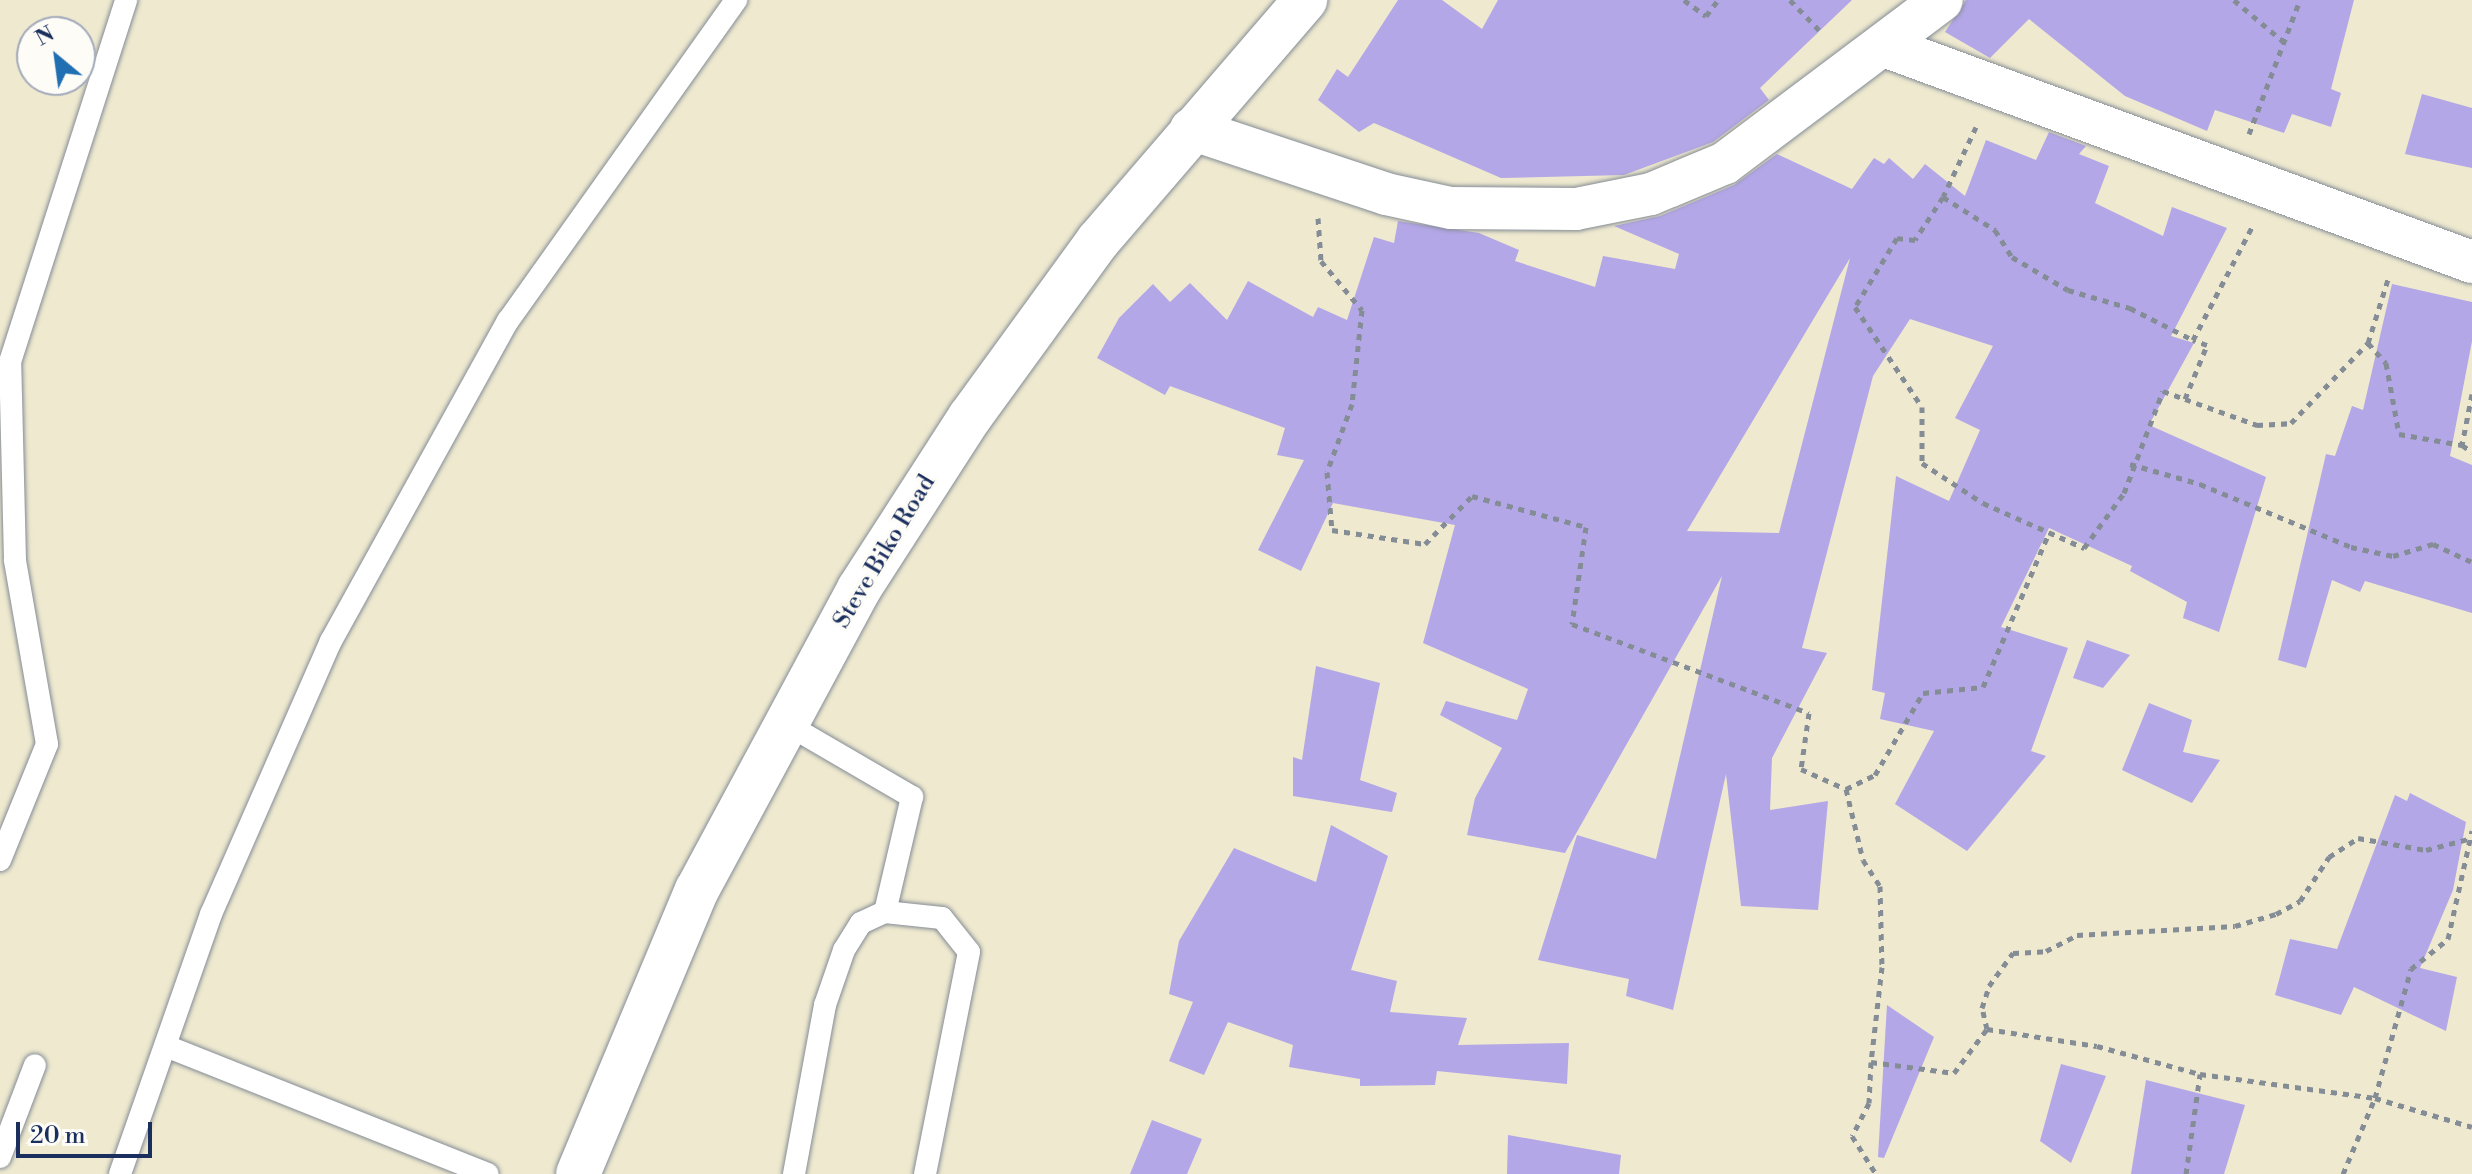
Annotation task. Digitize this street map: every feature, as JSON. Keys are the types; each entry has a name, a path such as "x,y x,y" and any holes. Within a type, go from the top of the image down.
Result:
{"street":[{"name":"Steve Biko Road","path":"578,1174 645,1002 785,723 859,589 970,417 1191,129 1305,0"},
{"path":"1191,129 1386,194 1501,214 1626,199 1725,163 1887,47 1942,0"},
{"path":"1887,47 1993,90 2472,262"}],"lane":[{"path":"0,860 47,744 15,560 10,362 126,0"},
{"path":"120,1174 256,800 431,453 508,321 736,0"},
{"path":"785,723 912,797 885,912"},
{"path":"794,1174 825,1005 844,950 861,923 885,912 942,918 969,952 925,1174"},
{"path":"166,1046 487,1174"},
{"path":"0,1157 35,1065"}],"path":[{"path":"1684,0 1706,16 1718,0"},
{"path":"2234,0 2285,43"},
{"path":"2230,176 2300,0"},
{"path":"1993,90 1943,197 1915,240 1897,238 1855,307 1922,407 1922,463 1983,503 2084,548 2124,493 2130,464 2163,391 2257,425 2291,423 2368,343 2402,237"},
{"path":"1309,168 1321,261 1362,310 1352,404 1327,472 1332,530 1425,544 1472,496 1586,527 1572,624 1809,713 1801,769 1846,789 1884,915 1869,1103 1852,1136 1876,1174"},
{"path":"2193,340 2270,190"},
{"path":"1943,197 1995,230 2012,257 2068,290 2130,308 2207,345 2185,399"},
{"path":"2368,343 2386,363 2399,434 2462,445 2472,452"},
{"path":"2462,445 2472,394"},
{"path":"2130,464 2200,484 2351,547 2393,556 2433,544 2472,562"},
{"path":"1846,789 1875,775 1923,693 1983,687 2049,533"},
{"path":"2343,1174 2375,1098 2411,969 2448,939 2472,831"},
{"path":"1987,1029 1982,1008 1989,986 2013,953 2046,951 2077,935 2235,926 2276,914 2300,901 2329,857 2358,838 2426,850 2469,840"},
{"path":"1871,1062 1954,1073 1987,1029"},
{"path":"1987,1029 2097,1046 2200,1074 2375,1098 2472,1127"},
{"path":"2186,1174 2200,1074"}],"building":[{"path":"1398,0 1442,0 1482,29 1498,0 1852,0 1760,88 1769,100 1713,142 1624,175 1501,178 1374,123 1359,132 1318,100 1337,69 1348,77"},
{"path":"1966,0 2354,0 2331,89 2341,93 2331,127 2292,114 2284,133 2215,110 2207,131 2125,96 2029,19 1990,58 1945,32"},
{"path":"2422,94 2472,108 2472,168 2405,154"},
{"path":"2049,132 2086,146 2079,154 2109,166 2095,203 2163,236 2172,207 2227,228 2171,336 2194,343 2149,425 2266,477 2219,632 2183,618 2187,602 2130,571 2132,566 2049,528 2001,627 2068,648 2031,751 2046,756 1967,851 1895,804 1934,731 1880,719 1885,693 1872,690 1896,476 1949,501 1980,430 1955,418 1993,346 1910,319 1873,376 1802,648 1827,653 1772,758 1770,810 1828,801 1818,910 1741,906 1726,774 1673,1010 1626,996 1629,979 1538,960 1577,835 1656,859 1722,576 1565,853 1467,835 1475,798 1502,748 1440,715 1446,701 1517,720 1528,689 1423,643 1455,525 1333,503 1301,571 1258,550 1304,460 1277,455 1285,428 1170,386 1165,395 1097,358 1119,318 1153,284 1170,302 1190,283 1227,320 1248,281 1313,317 1318,307 1347,320 1374,237 1394,243 1398,221 1479,233 1519,250 1515,261 1595,287 1603,256 1675,269 1679,254 1614,226 1660,216 1734,185 1777,154 1852,189 1874,158 1884,164 1889,158 1913,179 1925,164 1965,196 1986,140 2036,160","holes":["1850,258 1779,533 1687,531"]},
{"path":"2392,284 2472,302 2472,341 2450,456 2472,465 2472,613 2365,581 2360,592 2332,580 2306,668 2278,660 2326,454 2335,456 2352,406 2363,410"},
{"path":"2087,640 2130,655 2103,688 2073,678"},
{"path":"1316,666 1380,683 1360,780 1397,793 1392,812 1293,796 1293,757 1302,760"},
{"path":"2149,703 2192,720 2183,752 2220,760 2192,803 2122,770"},
{"path":"2410,793 2466,822 2453,890 2420,968 2457,977 2446,1031 2354,987 2341,1015 2275,995 2290,939 2337,949 2395,795 2407,801"},
{"path":"1331,825 1388,856 1351,970 1397,981 1390,1012 1467,1018 1458,1045 1569,1043 1567,1084 1437,1071 1435,1085 1360,1086 1360,1079 1289,1067 1293,1045 1228,1022 1204,1075 1169,1061 1193,1002 1169,994 1179,941 1234,848 1316,882"},
{"path":"1887,1005 1934,1037 1884,1158 1878,1157"},
{"path":"2061,1064 2106,1076 2071,1163 2040,1141"},
{"path":"2146,1080 2245,1105 2224,1174 2131,1174"},
{"path":"1152,1120 1202,1139 1187,1174 1130,1174"},
{"path":"1508,1135 1621,1155 1619,1174 1507,1174"}]}
